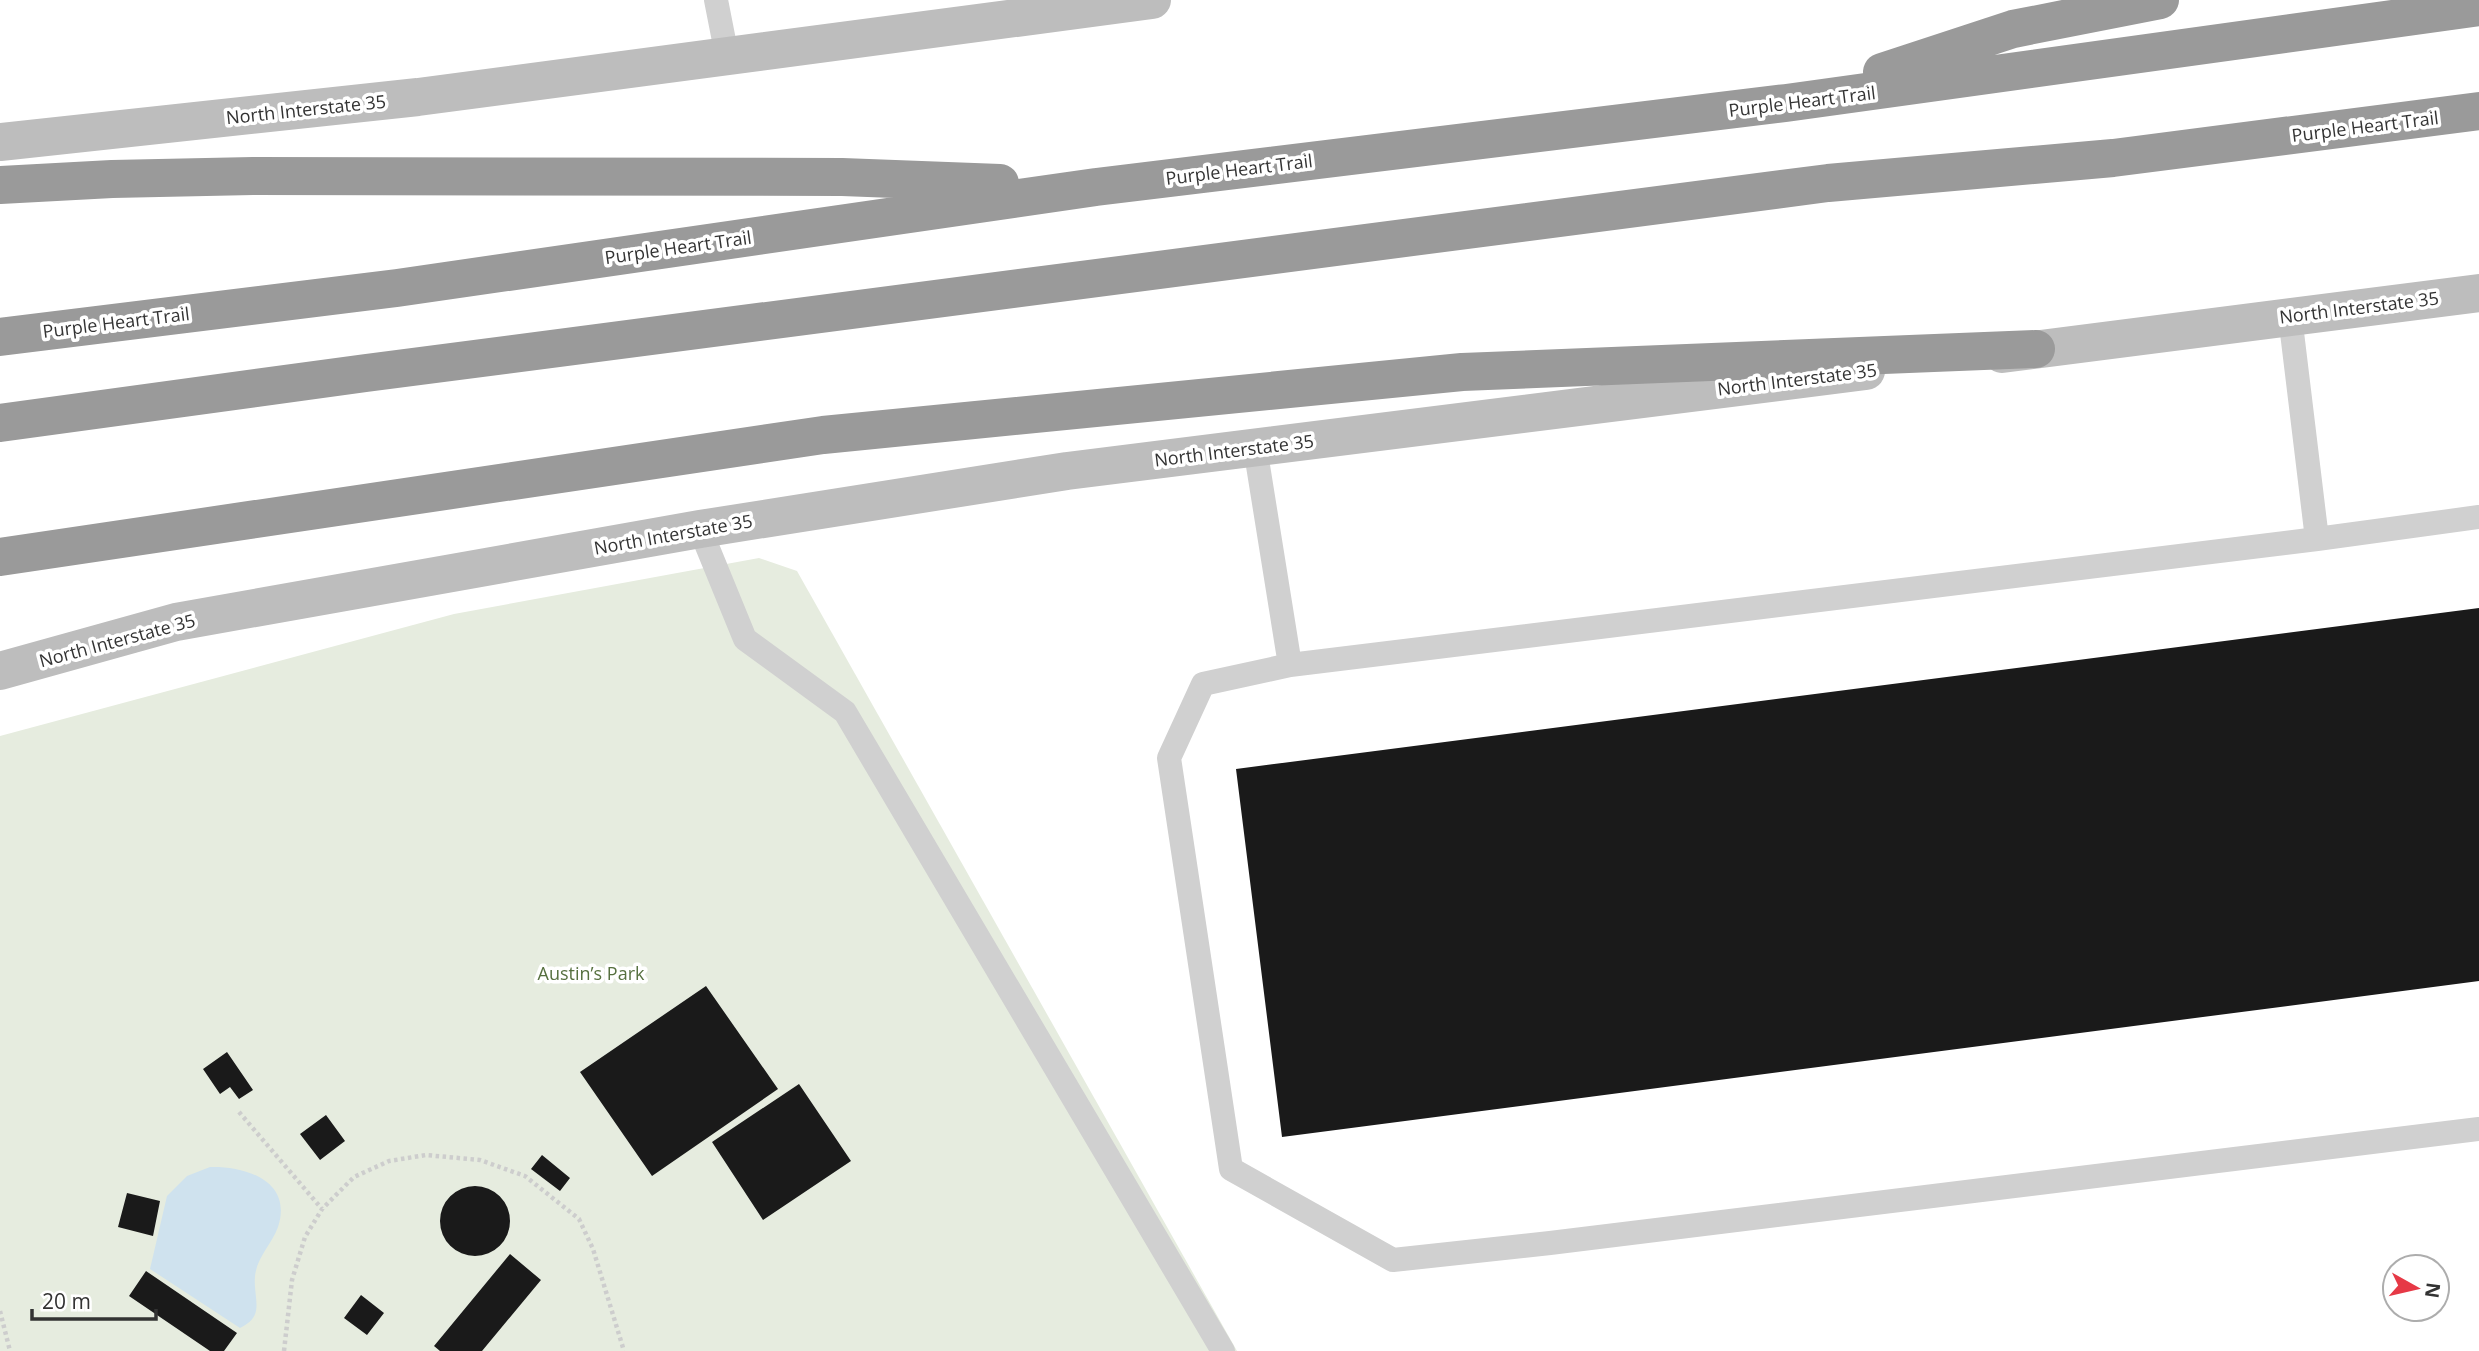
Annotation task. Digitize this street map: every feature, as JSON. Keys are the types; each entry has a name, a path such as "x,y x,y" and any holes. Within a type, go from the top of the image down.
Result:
{"highway":[{"path":"1786,103 2013,29 2160,0"},
{"name":"Purple Heart Trail","path":"0,337 397,288 1096,187 1786,103 2479,7"},
{"name":"Purple Heart Trail","path":"0,424 352,375 1814,185 2113,158 2479,111"},
{"path":"0,185 111,179 292,176 842,177 1096,187"},
{"path":"0,557 823,435 1462,372 2036,349"}],"main road":[{"name":"North Interstate 35","path":"0,142 418,97 1081,5 1152,0"},
{"name":"North Interstate 35","path":"0,671 176,622 700,528 1067,471 2479,293"}],"lane":[{"path":"716,0 727,56"},
{"path":"2290,316 2317,540"},
{"path":"1255,447 1290,665"},
{"path":"2479,517 2317,540 1290,665 1203,684 1169,758 1231,1169 1393,1260 2479,1129"},
{"path":"700,528 745,639 845,712 1223,1351"}],"path":[{"path":"239,1112 322,1209"},
{"path":"284,1351 292,1280 305,1237 322,1209 354,1177 389,1161 426,1155 480,1160 526,1175 579,1219 593,1249 624,1351"},
{"path":"0,1311 10,1351"}],"green space":[{"name":"Austin’s Park","path":"759,558 797,571 1237,1351 0,1351 0,736 454,614"}],"water":[{"path":"210,1167 251,1173 263,1179 279,1198 281,1211 278,1227 256,1269 256,1312 248,1323 240,1328 150,1269 167,1196 187,1176"}],"building":[{"path":"2479,608 2479,981 1282,1137 1236,769"},
{"path":"706,986 778,1089 652,1176 580,1072"},
{"path":"227,1052 253,1090 239,1099 230,1087 220,1094 203,1069"},
{"path":"799,1084 851,1161 763,1220 712,1142"},
{"path":"326,1115 345,1141 320,1160 300,1134"},
{"path":"542,1155 570,1178 560,1191 531,1169"},
{"path":"468,1186 482,1186 495,1192 504,1201 510,1221 508,1234 500,1246 482,1256 468,1256 455,1250 446,1241 440,1228 440,1214 446,1201 455,1192"},
{"path":"127,1193 160,1201 153,1236 118,1227"},
{"path":"510,1254 541,1280 482,1351 440,1351 434,1346"},
{"path":"146,1271 237,1333 224,1351 210,1351 129,1296"},
{"path":"361,1295 384,1313 367,1335 344,1318"}]}
